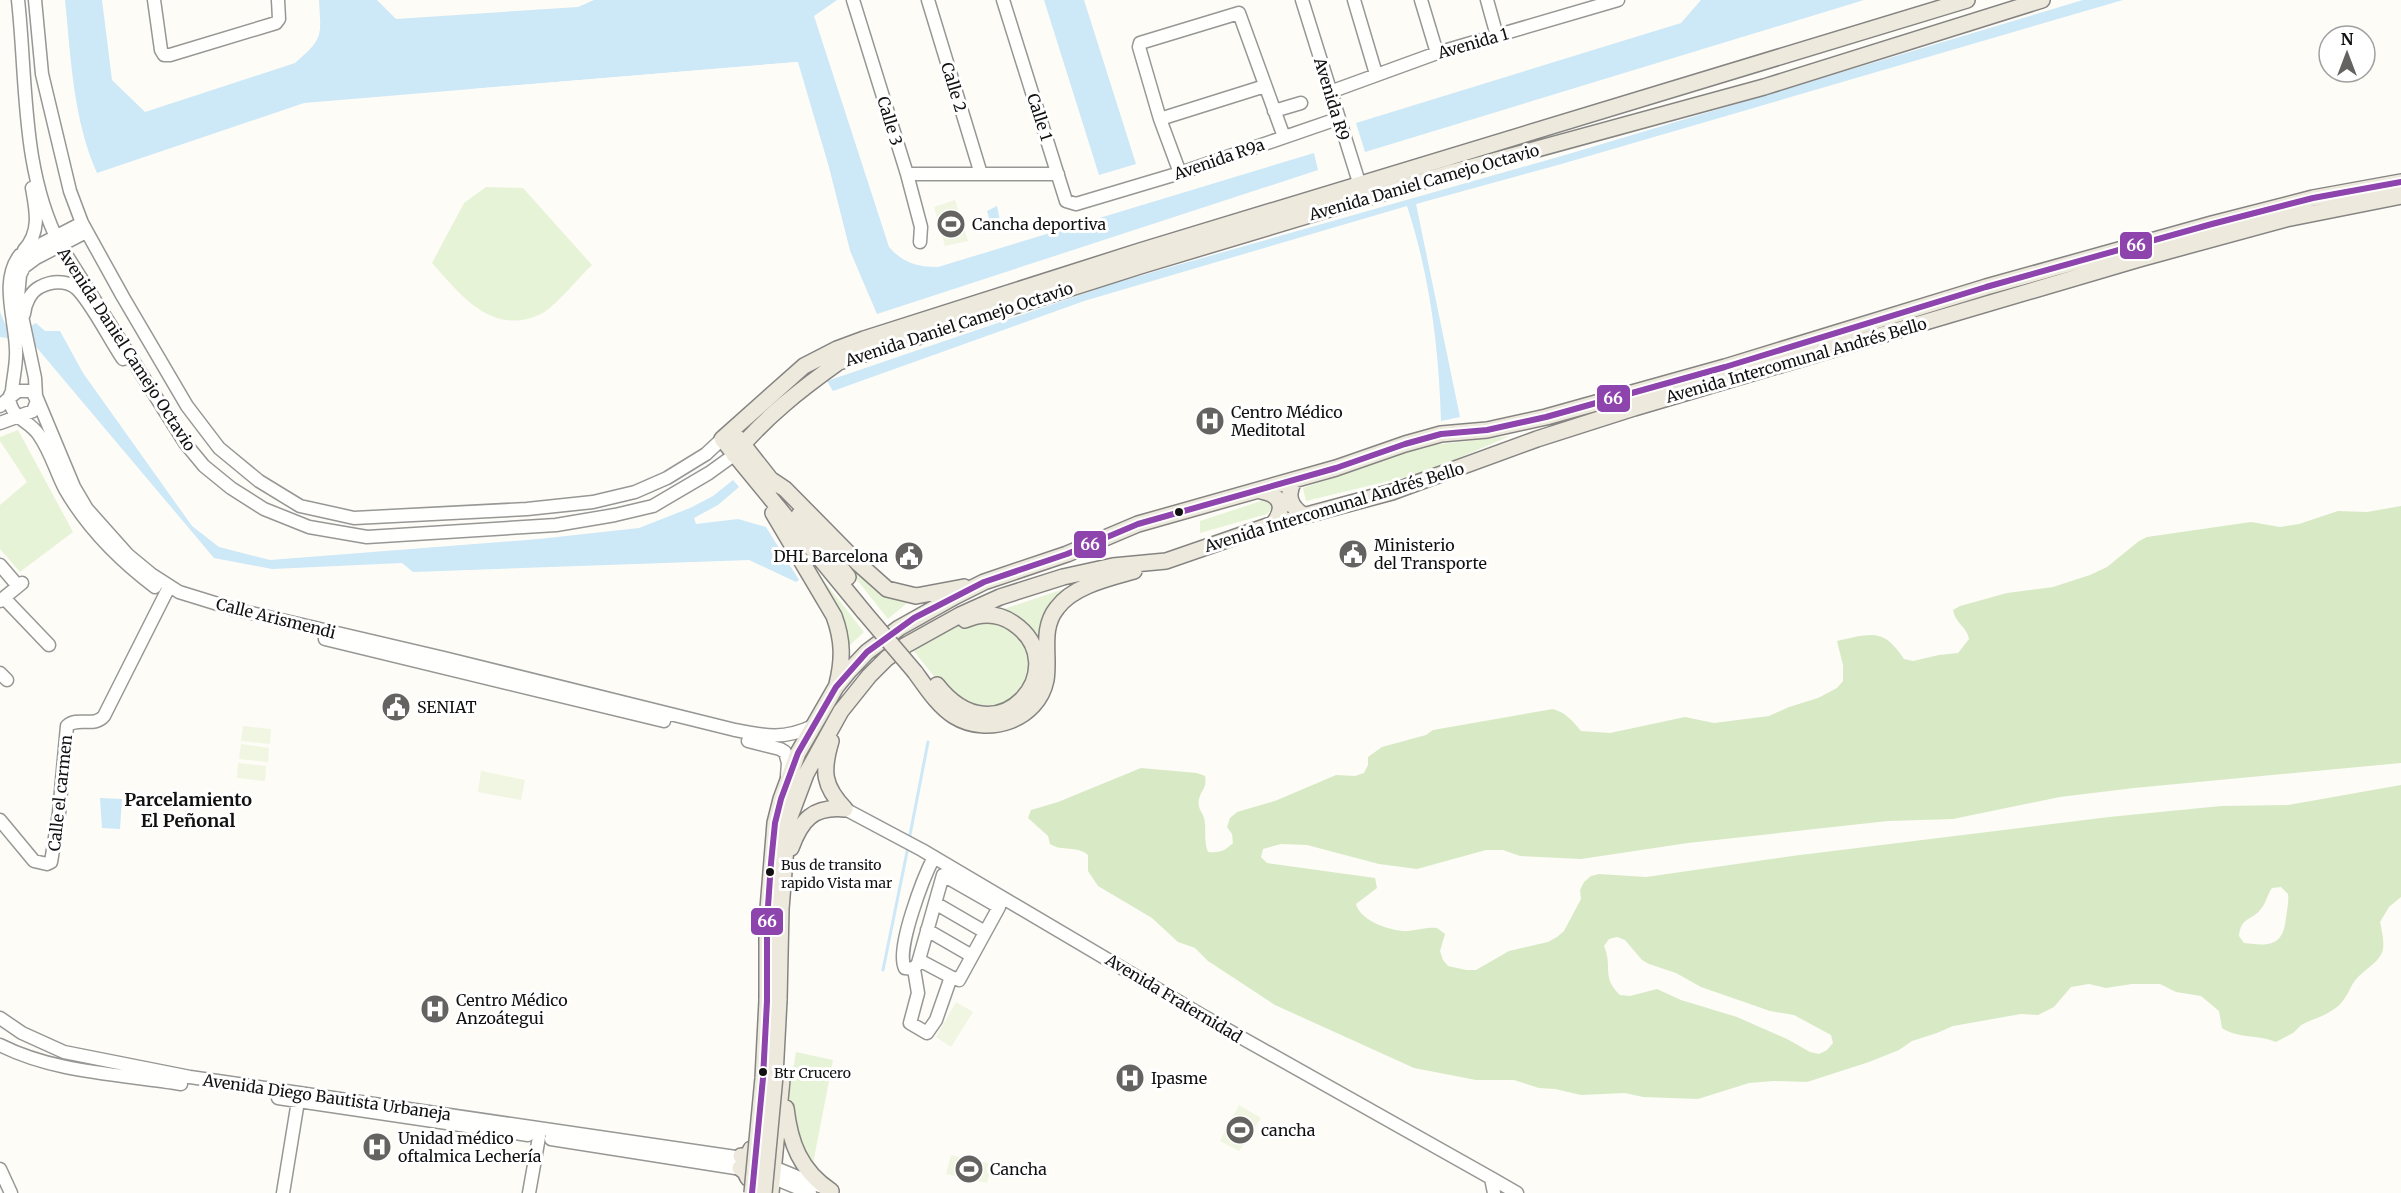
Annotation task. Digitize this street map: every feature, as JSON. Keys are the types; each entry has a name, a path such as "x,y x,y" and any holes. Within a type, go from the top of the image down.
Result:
{"main road":[{"name":"Avenida Daniel Camejo Octavio","path":"739,450 801,389 839,362 1596,114 1967,0"},
{"name":"Avenida Daniel Camejo Octavio","path":"727,435 804,366 837,349 1011,292 1362,191 1453,172 1764,87 2042,0"},
{"name":"Avenida Intercomunal Andrés Bello","path":"765,1193 775,1076 773,1000 775,823 798,753 836,687 849,670 882,640 914,618 984,582 1067,554 1146,521 1261,491 1344,466 1405,444 1441,434 1516,425 1600,403 1986,287 2212,224 2313,198 2401,182"},
{"name":"Avenida Intercomunal Andrés Bello","path":"774,931 788,822 803,782 828,733 851,697 887,658 943,623 980,605 1063,577 1113,566 1166,561 1273,524 1392,492 1537,439 1634,408 2139,259 2307,214 2401,196"},
{"path":"727,435 919,669 957,705 969,712 987,715 1000,713 1020,703 1027,696 1036,676 1034,650 1029,640 1020,629 1003,618 977,615 912,642"},
{"path":"764,481 785,489 887,589 916,596 984,582"},
{"path":"764,481 781,528 834,616 840,632 842,652 836,687"},
{"path":"1294,481 1289,490 1290,500 1295,509 1303,515"},
{"path":"1261,491 1270,492 1279,501 1278,517 1273,524"},
{"path":"919,669 942,707 954,717 978,725 1010,722 1032,706 1046,681 1046,635 1050,619 1057,607 1074,592 1166,561"},
{"path":"845,809 829,792 825,779 825,759 851,697"},
{"path":"784,862 796,833 809,817 832,807 845,809"},
{"path":"774,931 782,1075 793,1147 816,1180 833,1192"},
{"path":"747,1171 774,931"},
{"name":"Avenida Intercomunal Andrés Bello","path":"747,1171 773,1000"},
{"path":"771,1193 782,1075"}],"street":[{"name":"Avenida Daniel Camejo Octavio","path":"18,0 28,133 44,206 58,241 186,443 204,466 231,489 264,509 309,527 367,537 556,525 653,506 709,473 739,450"},
{"name":"Avenida Daniel Camejo Octavio","path":"35,0 42,74 70,191 84,227 187,406 219,448 259,481 300,506 354,518 527,509 593,502 635,492 667,478 706,454 727,435"},
{"path":"154,0 161,50 164,55 276,23 279,19 278,0"},
{"name":"Calle 3","path":"853,0 907,174 921,227 920,242"},
{"name":"Calle 2","path":"928,0 981,174"},
{"name":"Calle 1","path":"1003,0 1065,201 1076,204 1099,197"},
{"name":"Avenida R9","path":"1302,0 1362,191"},
{"path":"1354,0 1376,75"},
{"path":"1421,0 1437,53"},
{"path":"1487,0 1497,36"},
{"name":"Avenida 1","path":"1330,92 1437,53 1618,0"},
{"path":"1180,172 1160,119 1139,47 1140,43 1237,13 1241,15 1284,137"},
{"path":"1160,119 1265,86"},
{"path":"1274,111 1301,103"},
{"name":"Avenida R9a","path":"1099,197 1338,119"},
{"path":"4,402 17,350 18,322 6,279 12,262 30,244 36,231 28,133"},
{"path":"907,174 1058,174"},
{"name":"Calle Arismendi","path":"84,227 58,241 24,267 20,274 18,322 30,352 36,396 74,487 87,509 128,555 167,590 234,609 735,730 765,736 782,736 797,734 813,726"},
{"path":"20,255 58,241"},
{"path":"18,322 36,289 52,283 74,287 86,301 122,358 151,390"},
{"path":"0,423 33,411 36,408 36,396 32,391 25,390 12,394 4,402"},
{"path":"4,402 19,418"},
{"name":"Calle Arismendi","path":"19,418 32,426 39,434 65,488 96,534 124,564 167,590 221,613 774,747 785,752 787,756 786,784"},
{"path":"0,565 20,584 2,600 49,645"},
{"name":"Calle el carmen","path":"0,820 34,861 47,864 53,857 67,726 74,721 97,722 104,716 167,590"},
{"name":"Avenida Fraternidad","path":"845,809 922,850 1203,1016 1517,1193"},
{"path":"934,857 919,889 902,956 905,968 916,964 951,977 959,980 998,906 945,874 942,876 916,964 918,993 910,1023 923,1032 930,1031 951,977"},
{"path":"935,903 985,932"},
{"path":"927,930 972,956"},
{"name":"Avenida Diego Bautista Urbaneja","path":"0,1018 13,1027 64,1052 95,1059 539,1137 747,1171 774,1171 833,1192"},
{"path":"0,1027 7,1025 13,1027"},
{"name":"Avenida Diego Bautista Urbaneja","path":"0,1045 32,1059 60,1066 297,1096 704,1153 747,1171"},
{"path":"283,1193 297,1096"},
{"path":"529,1193 539,1137"},
{"path":"0,1169 11,1193"},
{"name":"Avenida Diego Bautista Urbaneja","path":"774,1171 810,1193"},
{"path":"1491,1178 1494,1193"}],"green space":[{"path":"486,187 523,188 592,265 560,299 541,314 523,320 507,320 493,316 466,299 432,263 464,203"},
{"name":"Cancha deportiva","path":"955,200 968,241 945,246 934,207"},
{"path":"18,430 73,532 20,572 0,549 0,505 27,482 0,441 0,437"},
{"path":"1510,436 1426,472 1306,501 1303,488 1425,446"},
{"path":"1267,499 1274,506 1267,514 1200,533 1200,521"},
{"path":"2401,506 2401,763 2134,788 2060,797 1953,819 1888,821 1688,843 1581,859 1520,856 1503,850 1486,850 1417,869 1379,864 1307,845 1281,844 1263,849 1261,857 1267,863 1375,878 1377,888 1356,904 1364,916 1394,930 1437,928 1445,934 1440,951 1448,966 1476,970 1509,951 1548,942 1557,937 1564,931 1581,899 1580,890 1584,882 1591,876 1599,874 1646,877 1792,856 2109,817 2221,806 2288,805 2401,785 2401,897 2389,907 2380,922 2383,943 2381,955 2355,980 2337,1007 2303,1024 2293,1033 2276,1042 2235,1034 2222,1028 2219,1011 2201,996 2176,992 2160,984 2132,984 2106,988 2089,984 2071,987 2054,1007 2038,1015 2021,1014 1953,1026 1912,1041 1899,1050 1869,1062 1807,1082 1749,1083 1698,1099 1643,1097 1625,1093 1581,1095 1539,1088 1514,1080 1476,1080 1414,1068 1275,1005 1208,961 1195,948 1178,942 1152,918 1098,886 1088,871 1088,855 1079,850 1059,848 1050,844 1048,836 1028,818 1031,810 1058,802 1141,768 1197,773 1205,776 1205,786 1200,795 1199,807 1205,822 1208,852 1219,852 1233,843 1232,834 1227,827 1230,818 1237,812 1275,801 1336,775 1355,776 1364,773 1368,765 1368,757 1382,747 1426,735 1433,730 1553,709 1568,717 1581,731 1610,733 1685,717 1714,723 1769,716 1818,698 1837,688 1843,681 1843,665 1837,641 1868,635 1883,637 1904,659 1913,661 1958,653 1969,639 1953,610 2007,593 2053,587 2090,575 2107,567 2147,537 2251,522 2280,527 2299,524 2338,511 2367,512","holes":["2281,887 2288,894 2282,935 2267,944 2244,943 2239,936 2242,925 2262,908 2272,888","1617,937 1625,940 1642,960 1649,964 1676,973 1701,987 1770,1011 1794,1015 1831,1035 1833,1043 1819,1054 1810,1052 1737,1017 1681,1000 1657,989 1630,996 1620,995 1614,989 1609,977 1604,946 1609,939"]},
{"path":"831,547 874,590 907,603 888,619"},
{"path":"803,554 864,632 849,646"},
{"path":"1064,589 1044,616 1039,644 1022,623 1004,609"},
{"path":"976,621 1008,629 1020,641 1027,653 1029,672 1027,678 1009,706 978,711 950,696 912,649 955,627"},
{"path":"243,726 271,729 270,744 241,741"},
{"path":"241,744 269,748 268,762 239,759"},
{"path":"238,763 266,766 265,781 237,778"},
{"path":"481,771 525,780 521,800 478,792"},
{"path":"956,1002 973,1012 951,1047 936,1037"},
{"path":"796,1052 833,1060 812,1169 791,1120 788,1101"},
{"name":"cancha","path":"1239,1105 1261,1118 1239,1151 1220,1141"},
{"name":"Cancha","path":"951,1155 992,1164 987,1183 946,1174"}],"water":[{"path":"65,0 102,0 112,80 145,112 295,63 311,48 319,36 319,0 377,0 396,19 578,7 594,0 837,0 814,16 889,247 905,260 923,266 938,267 1314,153 1318,170 877,314 850,251 828,164 796,62 304,103 97,173 78,110"},
{"path":"1044,0 1084,0 1136,164 1099,175"},
{"path":"1701,0 1864,0 1365,152 1356,123 1681,23"},
{"path":"2083,0 2123,0 1558,165 1416,204 1460,417 1441,421 1432,313 1422,259 1407,206 1084,301 833,391 827,381 1118,282 1572,153"},
{"path":"997,206 1001,226 992,229 987,211"},
{"path":"0,312 5,324 29,327 36,323 45,331 60,331 83,373 192,526 219,547 270,560 539,539 639,528 690,508 713,496 733,480 739,487 718,505 694,518 696,524 738,519 766,527 799,580 796,582 749,560 413,572 402,563 272,569 214,558 32,342 0,337"},
{"path":"100,798 122,799 120,829 102,828"}],"pier":[{"path":"798,62 828,164 850,251 865,287 862,288 847,252 825,164 796,65 472,92 472,89"}],"waterway":[{"path":"909,840 928,742"},
{"path":"883,970 908,847"}],"transit line":[{"name":"66","path":"752,1193 763,1078 767,1001 767,921 771,863 775,823 781,799 798,753 836,687 867,652 914,618 984,582 1067,554 1138,524 1336,468 1405,444 1441,434 1487,430 1546,417 1725,367 1986,287 2212,224 2313,198 2401,182"}],"place":[{"name":"Cancha deportiva","path":"951,224"},
{"name":"Centro Médico Meditotal","path":"1210,421"},
{"name":"Ministerio del Transporte","path":"1353,554"},
{"name":"DHL Barcelona","path":"909,556"},
{"name":"SENIAT","path":"396,707"},
{"name":"Bus de transito rapido Vista mar","path":"770,872"},
{"name":"Centro Médico Anzoátegui","path":"435,1009"},
{"name":"Btr Crucero","path":"763,1072"},
{"name":"Ipasme","path":"1130,1078"},
{"name":"cancha","path":"1240,1130"},
{"name":"Unidad médico oftalmica Lechería","path":"377,1147"},
{"name":"Cancha","path":"969,1169"}],"district":[{"name":"Parcelamiento El Peñonal","path":"188,810"}]}
